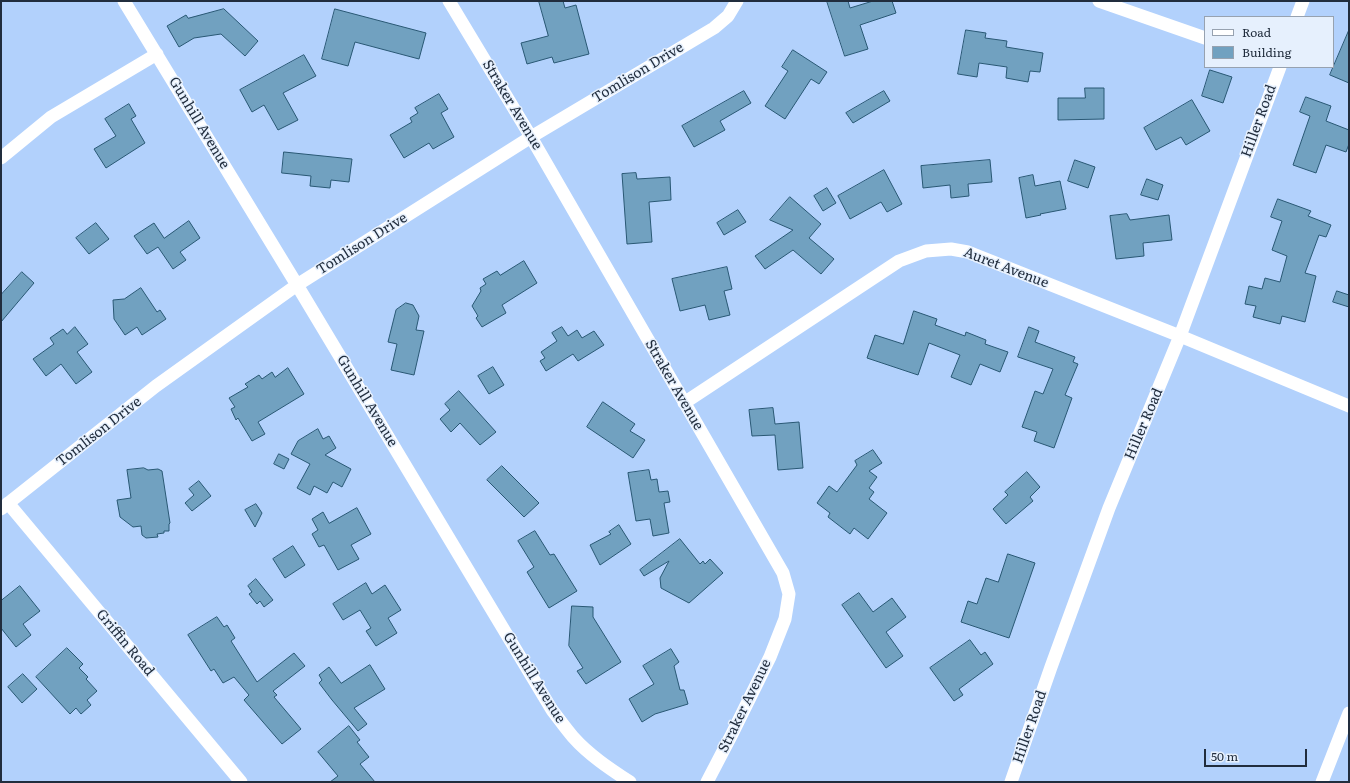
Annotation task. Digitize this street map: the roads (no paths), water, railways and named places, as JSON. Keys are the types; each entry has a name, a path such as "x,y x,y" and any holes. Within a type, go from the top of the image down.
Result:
{"street":[{"name":"Gunhill Avenue","path":"124,1 297,285 552,710 573,738 591,754 630,782"},
{"name":"Straker Avenue","path":"449,1 532,137 684,404 783,573 789,594 785,619 770,657 707,782"},
{"name":"Tomlison Drive","path":"5,506 156,386 297,285 532,137 714,28 728,16 737,1"},
{"path":"1099,1 1204,38"},
{"path":"1297,16 1303,1"},
{"path":"1,158 51,117 157,54"},
{"name":"Hiller Road","path":"1010,782 1109,508 1180,336 1280,68"},
{"name":"Auret Avenue","path":"684,404 899,261 926,251 951,249 968,252 1180,336 1349,406"},
{"name":"Griffin Road","path":"5,506 241,782"},
{"path":"1322,782 1349,713"}]}
